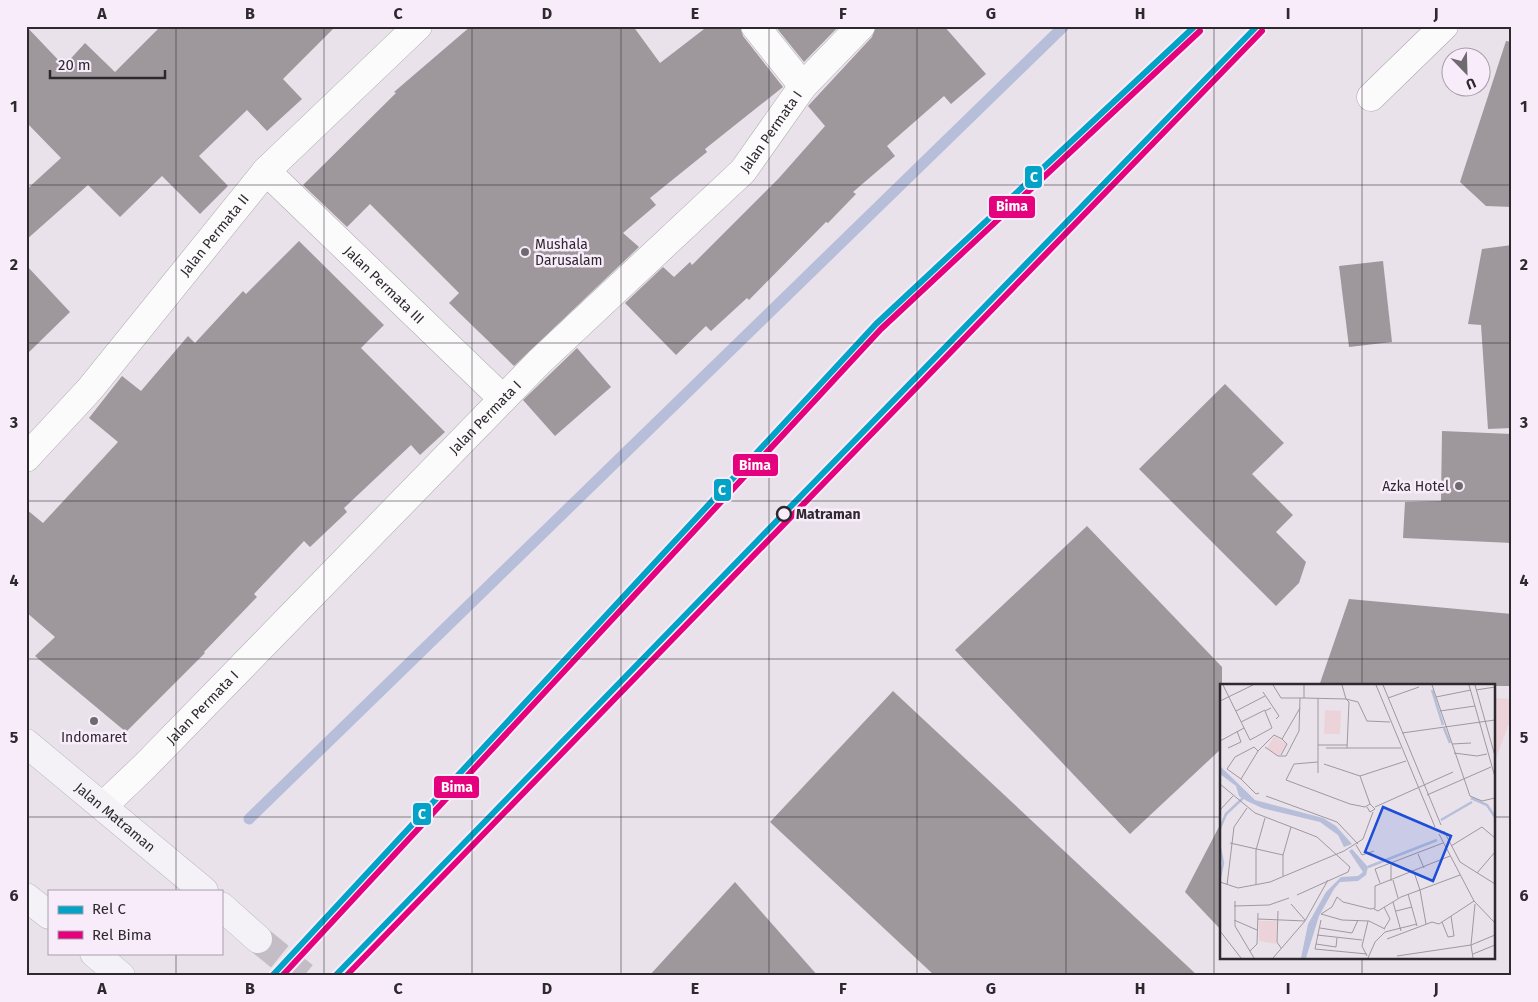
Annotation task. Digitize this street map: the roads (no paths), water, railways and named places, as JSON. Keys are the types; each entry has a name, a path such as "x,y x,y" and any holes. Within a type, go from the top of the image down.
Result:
{"main road":[{"name":"Jalan Matraman","path":"26,743 203,890"},
{"path":"26,897 48,915"},
{"path":"222,907 258,939"},
{"path":"95,954 121,976"}],"street":[{"name":"Jalan Permata II","path":"26,458 90,389 266,171 418,26"},
{"path":"755,26 803,86"},
{"name":"Jalan Permata I","path":"102,806 145,766 539,362 743,171 803,86 861,26"},
{"path":"1371,97 1444,26"},
{"name":"Jalan Permata III","path":"266,171 503,398"}],"waterway":[{"path":"249,819 1064,26"}],"tunnel":[{"path":"258,939 304,976"}],"rail line":[{"name":"C","path":"272,976 876,324 1195,26"},
{"name":"C","path":"335,976 1257,26"},
{"name":"Bima","path":"282,976 881,329 1200,31"},
{"name":"Bima","path":"346,976 1262,31"}],"place":[{"name":"Mushala Darusalam","path":"525,252"},
{"name":"Azka Hotel","path":"1459,486"},
{"name":"Matraman","path":"784,514"},
{"name":"Indomaret","path":"94,721"}]}
